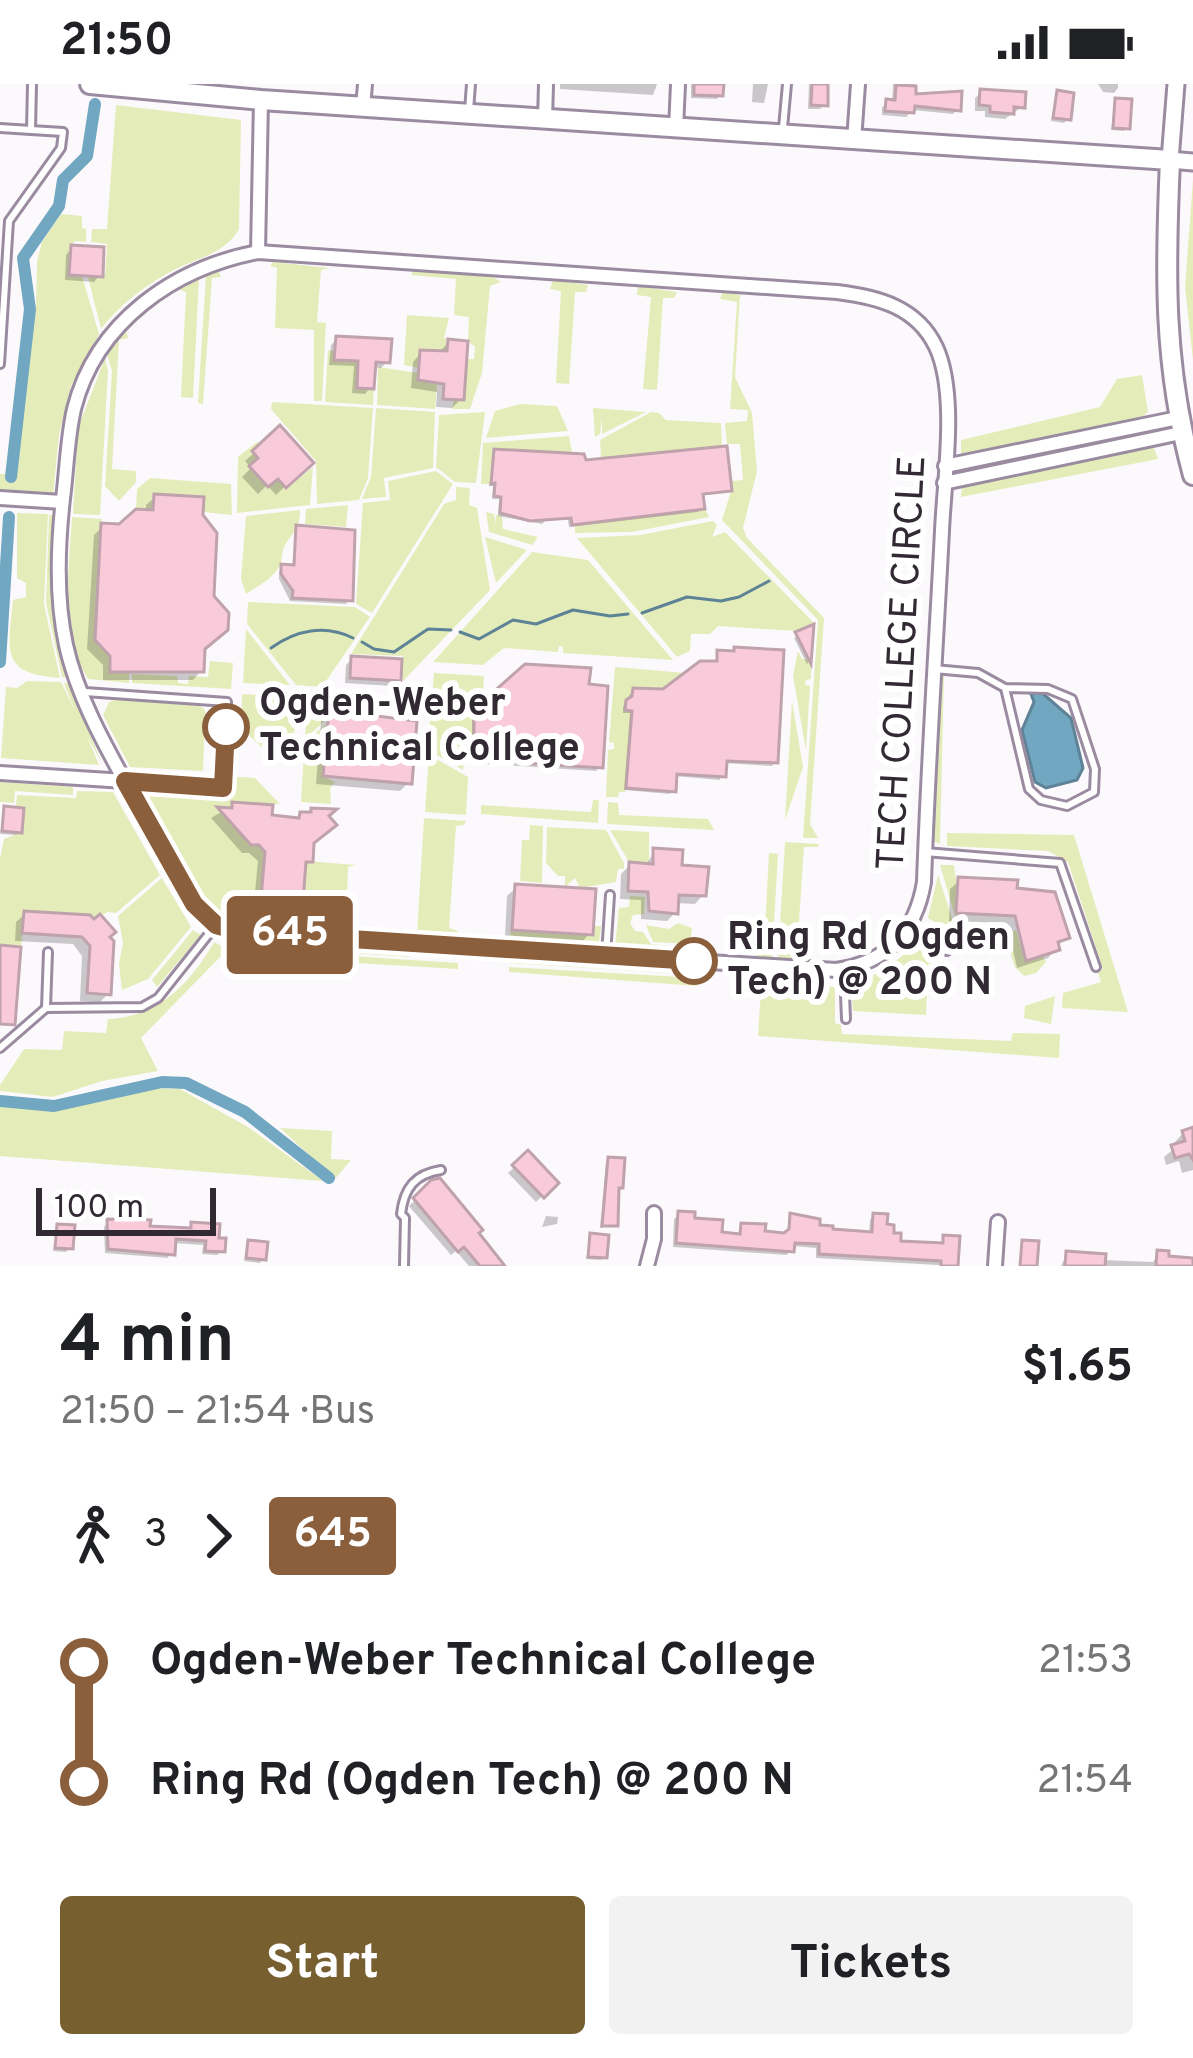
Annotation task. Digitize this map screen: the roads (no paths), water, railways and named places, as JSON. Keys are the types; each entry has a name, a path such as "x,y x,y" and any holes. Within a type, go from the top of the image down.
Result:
{"main road":[{"path":"90,84 363,108 1170,160 1167,344 1193,475"}],"street":[{"path":"363,108 365,84"},
{"path":"544,120 546,84"},
{"path":"676,129 678,84"},
{"path":"854,142 858,84"},
{"path":"1176,84 1170,160 1193,162"},
{"path":"258,252 261,100"},
{"name":"TECH COLLEGE CIRCLE","path":"216,925 194,904 125,781 81,692 65,643 60,596 62,502 75,404 104,344 127,316 167,286 217,263 258,252 837,292 882,299 915,318 940,358 946,390 920,904 908,929 881,956 844,969"},
{"path":"945,466 1180,426"},
{"path":"944,483 1180,426"},
{"path":"0,498 62,502"},
{"path":"0,773 125,781"},
{"path":"216,925 241,932 844,969"},
{"path":"647,1266 654,1213"},
{"path":"995,1266 998,1222"}],"lane":[{"path":"31,130 32,84"},
{"path":"468,115 470,84"},
{"path":"783,136 787,84"},
{"path":"0,128 62,132 61,148 9,221 0,364"},
{"path":"934,669 978,673 1005,688 1048,689 1072,699 1096,769 1094,792 1067,806 1041,800 1029,789 1005,688"},
{"path":"81,692 227,702 223,788 125,781"},
{"path":"925,852 1060,862 1096,967"},
{"path":"606,955 610,895"},
{"path":"0,1048 46,1008 142,1006 158,998 216,925"},
{"path":"908,929 947,951"},
{"path":"46,1008 48,952"},
{"path":"844,969 846,1019"},
{"path":"404,1266 404,1191 424,1173 441,1170"}],"water":[{"path":"1041,692 1071,718 1083,768 1077,780 1046,788 1035,782 1022,730 1034,702 1031,694"}],"waterway":[{"path":"11,477 30,309 23,258 59,206 63,180 87,156 95,104"},
{"path":"0,662 9,517"},
{"path":"642,613 687,597 721,601 739,597 769,581"},
{"path":"460,632 479,639 513,620 536,624 573,610 628,614"},
{"path":"362,642 394,652 428,629 451,630"},
{"path":"271,648 311,631 353,638"},
{"path":"0,1101 54,1106 162,1082 186,1083 245,1112 329,1178"}],"place":[{"name":"Ogden-Weber Technical College","path":"226,727"},
{"name":"Ring Rd (Ogden Tech) @ 200 N","path":"694,961"}]}
